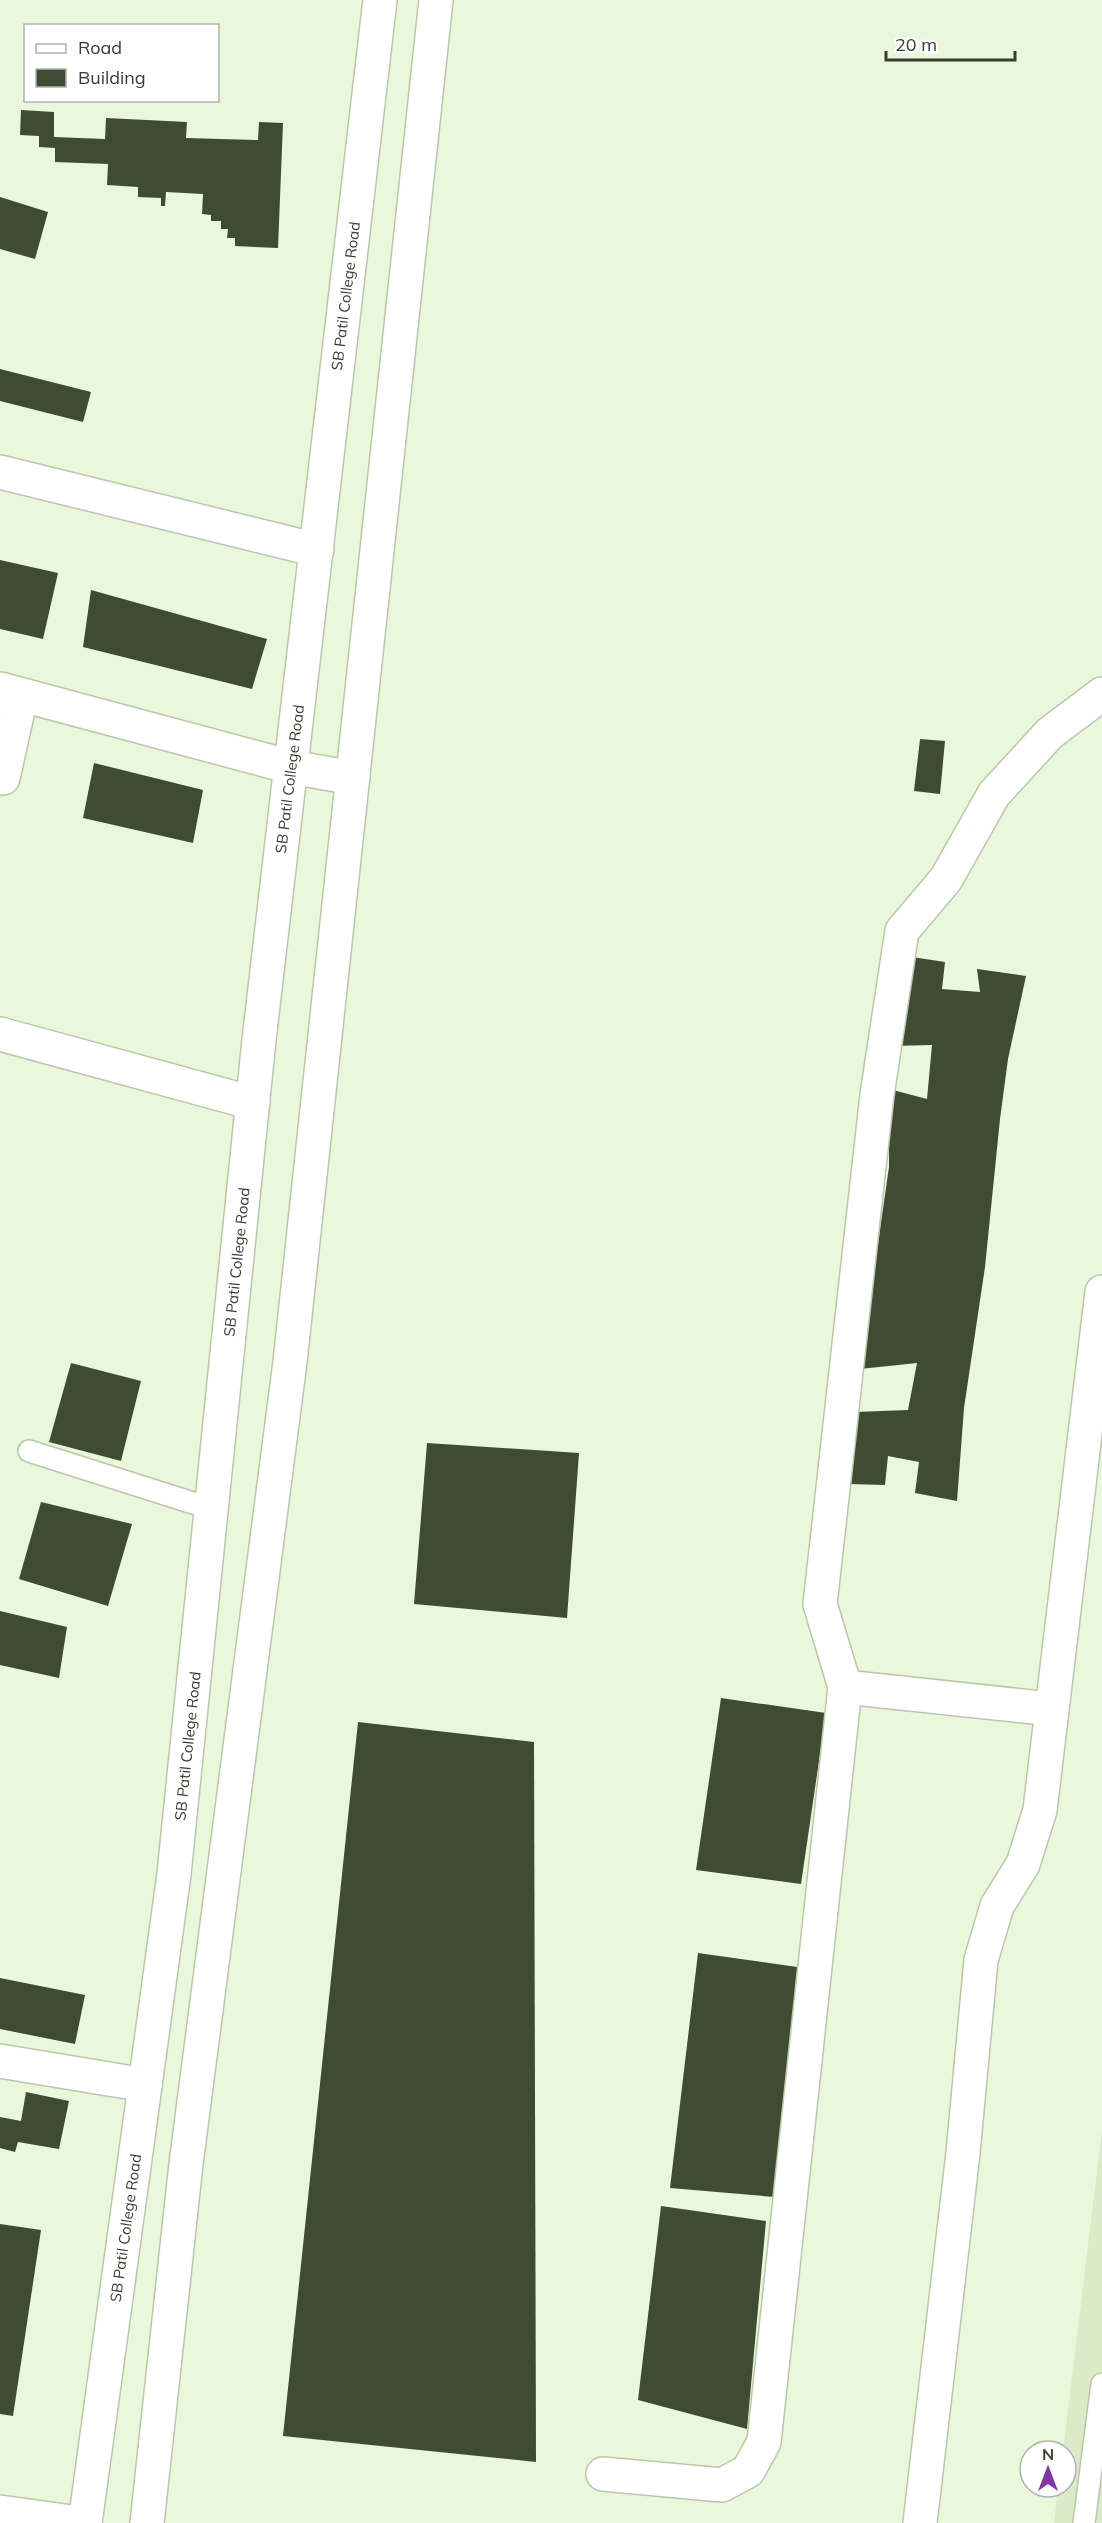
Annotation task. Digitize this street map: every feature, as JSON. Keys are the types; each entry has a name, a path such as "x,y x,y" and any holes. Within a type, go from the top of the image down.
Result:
{"street":[{"name":"SB Patil College Road","path":"85,2523 174,1874 253,1103 380,0"},
{"path":"147,2523 186,2164 290,1362 436,0"},
{"path":"0,472 316,550"},
{"path":"4,694 291,767 353,778"},
{"path":"0,777 3,778 20,701 4,694"},
{"path":"603,2474 722,2485 748,2471 764,2442 844,1688 820,1604 877,1095 902,931 946,879 994,794 1050,733 1102,694"},
{"path":"0,1034 253,1103"},
{"path":"920,2523 963,2153 981,1960 997,1906 1023,1864 1040,1810 1102,1292"},
{"path":"844,1688 1051,1709"},
{"path":"0,2061 145,2085"},
{"path":"0,2512 80,2523"}],"lane":[{"path":"29,1452 212,1509"},
{"path":"1084,2523 1102,2384"}],"shaded area":[{"path":"1102,2130 1102,2523 1054,2523 1057,2499 1078,2499 1078,2439 1064,2439"}],"building":[{"path":"21,110 54,112 54,137 105,139 106,118 187,122 186,138 258,140 259,122 283,123 278,248 235,246 235,238 227,238 228,229 221,229 221,221 211,221 211,215 202,214 203,194 166,192 165,206 161,206 161,198 138,197 138,187 107,185 108,164 55,162 55,148 39,147 39,136 20,135"},
{"path":"0,197 48,212 35,259 0,249"},
{"path":"0,369 91,392 83,422 0,401"},
{"path":"0,560 58,573 43,639 0,629"},
{"path":"91,590 267,639 252,689 83,647"},
{"path":"920,739 945,741 940,794 914,791"},
{"path":"94,763 203,790 193,843 83,818"},
{"path":"912,957 945,962 942,989 980,992 977,969 1026,976 1008,1059 1000,1119 985,1267 964,1408 957,1501 915,1493 919,1462 888,1456 885,1485 849,1484 855,1412 908,1410 917,1363 860,1369 889,1167 889,1089 927,1099 932,1045 891,1046"},
{"path":"71,1363 141,1381 121,1461 49,1442"},
{"path":"427,1443 579,1453 567,1618 414,1604"},
{"path":"41,1502 132,1524 108,1606 19,1579"},
{"path":"0,1611 67,1627 59,1678 0,1665"},
{"path":"721,1698 826,1713 801,1884 696,1870"},
{"path":"358,1722 534,1742 536,2462 283,2436"},
{"path":"698,1953 804,1968 775,2197 670,2188"},
{"path":"0,1978 85,1995 75,2044 0,2029"},
{"path":"26,2092 69,2101 59,2149 18,2142 15,2152 0,2148 0,2117 21,2121"},
{"path":"661,2206 766,2221 747,2429 638,2400"},
{"path":"0,2224 41,2230 13,2416 0,2414"}]}
